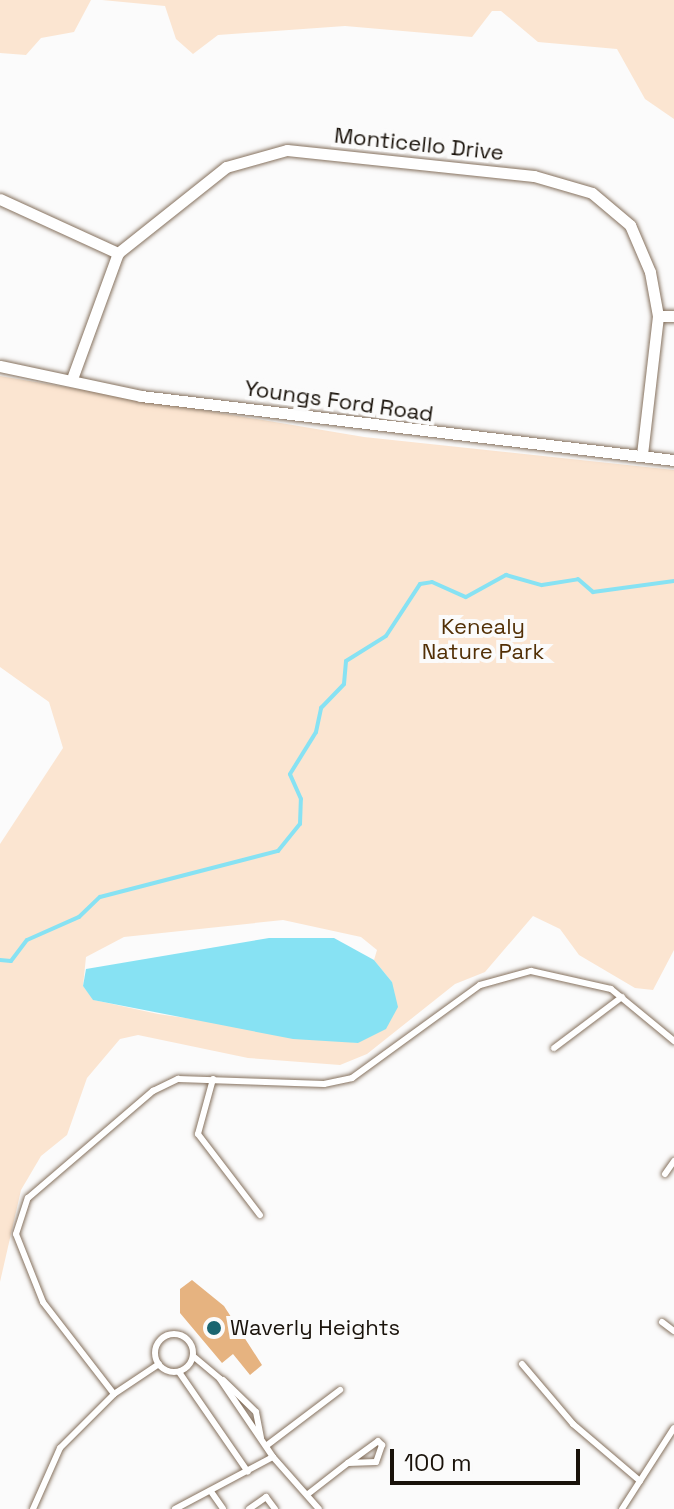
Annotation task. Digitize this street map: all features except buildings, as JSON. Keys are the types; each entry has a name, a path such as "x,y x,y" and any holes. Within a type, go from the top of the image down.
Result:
{"street":[{"name":"Monticello Drive","path":"118,253 226,167 287,150 534,176 592,193 630,225 658,316 642,455"},
{"path":"0,199 118,253 73,376"},
{"path":"658,316 674,316"},
{"name":"Youngs Ford Road","path":"0,366 73,376 141,396 674,460"}],"lane":[{"path":"114,1394 34,1285 16,1234 28,1198 153,1091 178,1079 324,1084 352,1078 377,1066 457,999 504,975 556,972 622,997 674,1041"},
{"path":"554,1048 622,997"},
{"path":"213,1079 198,1134 260,1215"},
{"path":"665,1174 674,1161"},
{"path":"662,1322 674,1331"},
{"path":"159,1364 157,1347 170,1335 187,1339 193,1356 256,1412 261,1439"},
{"path":"179,1372 193,1356"},
{"path":"33,1509 60,1448 114,1394 159,1364"},
{"path":"159,1364 179,1372 248,1472"},
{"path":"522,1364 573,1424 640,1481"},
{"path":"220,1379 273,1457 319,1509"},
{"path":"266,1446 340,1390"},
{"path":"622,1509 674,1428"},
{"path":"308,1494 348,1463 378,1441 382,1445 376,1462 348,1463"},
{"path":"175,1509 212,1493 273,1457"},
{"path":"212,1493 223,1509"},
{"path":"249,1509 266,1497 275,1509"}],"green space":[{"path":"0,0 91,0 74,32 41,38 26,55 0,53"},
{"path":"102,0 674,0 674,119 645,99 617,49 538,42 501,11 492,11 472,37 345,26 218,35 193,54 176,39 165,6"},
{"name":"Kenealy Nature Park","path":"0,376 364,437 674,470 674,950 653,990 635,988 579,955 560,929 533,916 485,972 455,984 367,1054 340,1065 248,1058 138,1035 120,1039 87,1078 67,1135 41,1156 21,1190 0,1282 0,844 63,748 49,702 0,667","holes":["283,920 361,937 377,950 374,960 392,982 358,1043 158,1014 94,1000 83,986 86,957 124,937"]}],"water":[{"path":"269,938 334,938 374,960 392,982 398,1007 386,1029 358,1043 293,1039 93,1000 83,986 86,969"}],"waterway":[{"path":"0,960 11,961 27,940 79,917 100,897 278,851 300,824 301,799 290,774 316,732 321,708 344,684 346,661 386,636 420,584 432,582 466,597 506,575 542,585 578,579 593,592 674,581"}],"place":[{"name":"Waverly Heights","path":"214,1328"}]}
